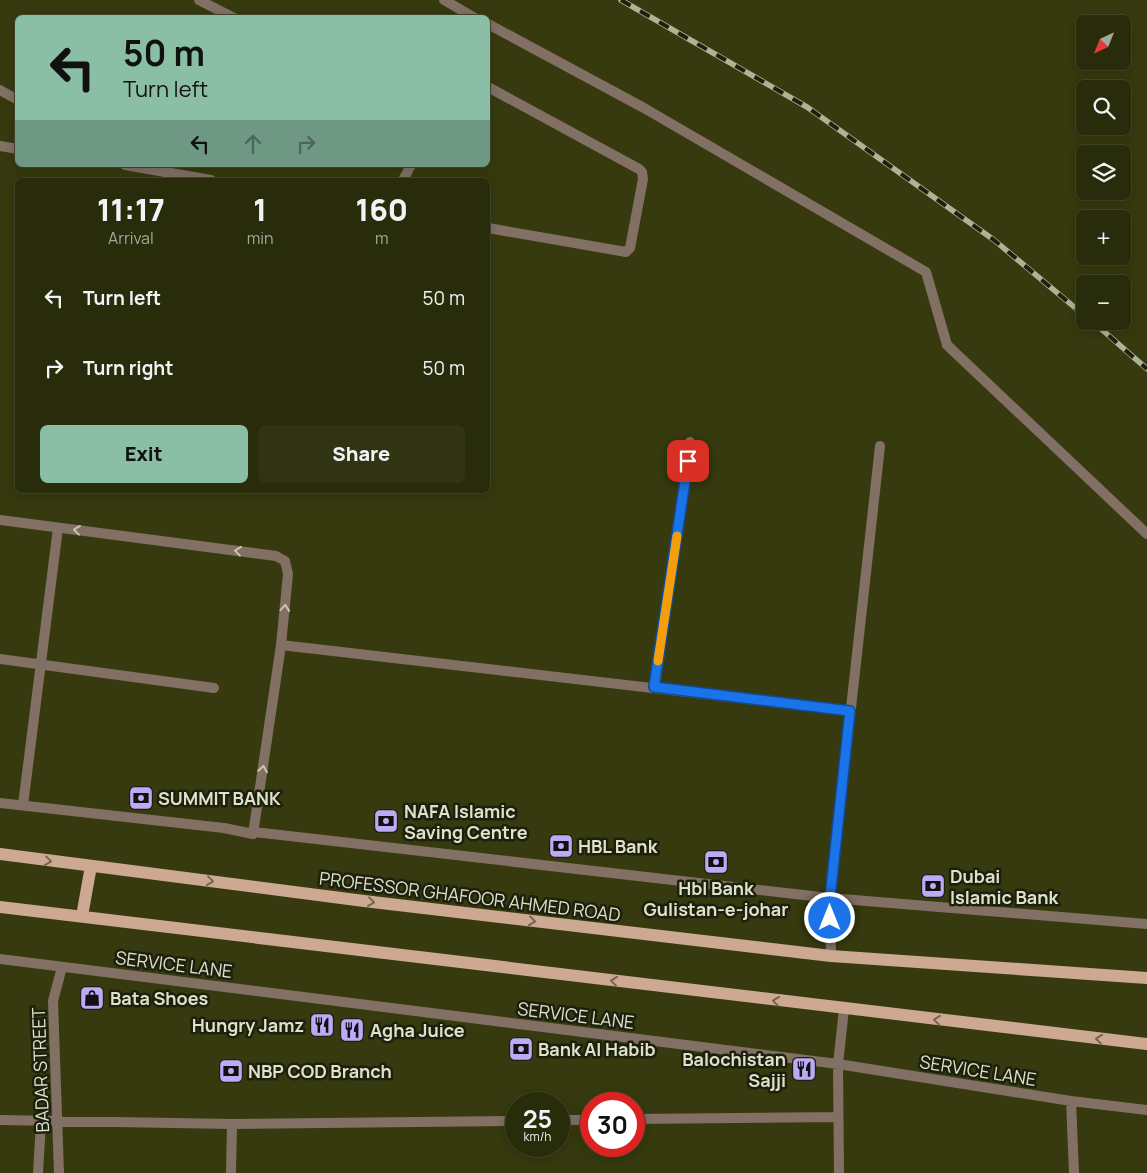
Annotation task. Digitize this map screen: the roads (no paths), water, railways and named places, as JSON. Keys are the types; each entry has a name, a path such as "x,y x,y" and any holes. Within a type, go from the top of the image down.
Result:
{"main road":[{"name":"PROFESSOR GHAFOOR AHMED ROAD","path":"0,854 831,956 1147,978"},
{"path":"82,916 92,866"},
{"path":"0,908 82,916 1147,1044"}],"street":[{"path":"199,0 228,15"},
{"path":"444,0 470,15"},
{"path":"490,25 644,108 926,272 947,345 1147,534"},
{"path":"490,87 639,169 642,172 643,179 630,248 626,252 490,228"},
{"path":"0,90 15,98"},
{"path":"0,146 15,148"},
{"path":"136,167 200,178"},
{"path":"654,687 690,442"},
{"path":"831,956 830,898 880,446"},
{"path":"0,520 276,556 285,561 288,574 281,645 253,834"},
{"path":"23,805 58,528"},
{"path":"281,645 850,711"},
{"path":"0,659 214,688"},
{"path":"0,803 224,828 253,834 254,832 830,898 1147,924"},
{"name":"SERVICE LANE","path":"0,959 838,1064 1071,1101 1147,1110"},
{"name":"BADAR STREET","path":"59,1173 53,1001 62,967"},
{"path":"839,1173 838,1064 844,1009"},
{"path":"1071,1101 1074,1173"},
{"path":"645,1120 838,1117"},
{"path":"0,1120 232,1124 505,1121"},
{"path":"38,1173 42,1122"},
{"path":"231,1173 232,1124"}],"railway":[{"path":"621,0 807,107 994,240 1076,308"},
{"path":"1102,330 1147,369"}],"place":[{"name":"SUMMIT BANK","path":"141,798"},
{"name":"NAFA Islamic Saving Centre","path":"386,821"},
{"name":"HBL Bank","path":"561,846"},
{"name":"Hbl Bank Gulistan-e-johar","path":"716,862"},
{"name":"Dubai Islamic Bank","path":"933,886"},
{"name":"Bata Shoes","path":"92,998"},
{"name":"Hungry Jamz","path":"322,1025"},
{"name":"Agha Juice","path":"352,1030"},
{"name":"Bank Al Habib","path":"521,1049"},
{"name":"Balochistan Sajji","path":"804,1069"},
{"name":"NBP COD Branch","path":"231,1071"}]}
